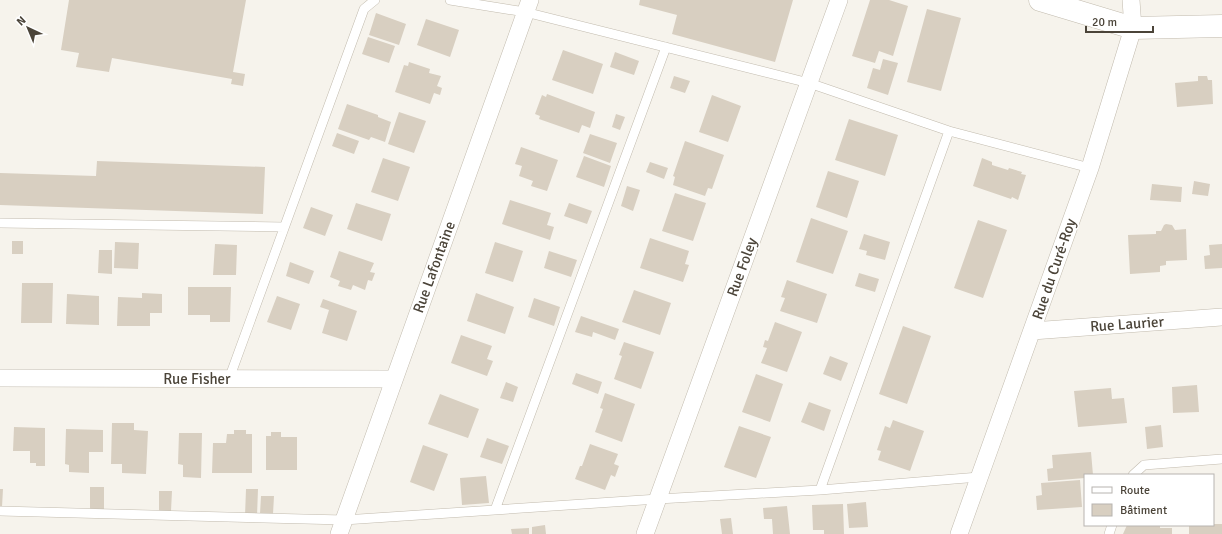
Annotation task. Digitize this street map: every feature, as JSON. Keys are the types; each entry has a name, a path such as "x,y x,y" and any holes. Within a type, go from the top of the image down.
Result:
{"street":[{"name":"Rue Foley","path":"645,534 839,0"},
{"path":"1040,0 1133,28 1222,26"},
{"name":"Rue du Curé-Roy","path":"959,534 1090,168 1133,28 1131,0"},
{"name":"Rue Lafontaine","path":"341,527 527,6"},
{"name":"Rue Laurier","path":"1032,331 1222,317"},
{"name":"Rue Fisher","path":"0,378 394,379"}],"lane":[{"path":"229,379 364,9 375,0"},
{"path":"450,0 527,6 666,47 809,83 948,131 1090,168"},
{"path":"495,510 666,47"},
{"path":"820,490 948,131"},
{"path":"0,223 284,227"},
{"path":"1134,474 1144,465 1222,459"},
{"path":"0,511 341,527 495,510 820,490 979,477"}],"building":[{"path":"69,0 246,0 233,72 245,74 243,86 231,84 232,79 112,58 109,72 76,67 79,53 61,50"},
{"path":"640,0 793,0 775,62 672,34 677,15 639,5"},
{"path":"870,0 889,0 908,6 893,56 879,51 875,63 852,56"},
{"path":"927,9 961,18 941,91 907,82"},
{"path":"376,13 406,24 399,45 369,35"},
{"path":"426,19 459,30 450,57 417,45"},
{"path":"368,37 395,46 389,63 362,54"},
{"path":"563,50 603,64 593,94 552,80"},
{"path":"615,52 639,61 634,75 610,67"},
{"path":"883,59 898,63 888,95 867,88 873,68 880,70"},
{"path":"409,62 430,69 429,73 441,76 437,86 442,88 440,95 434,93 430,104 395,92 404,65 408,66"},
{"path":"674,76 690,81 685,93 670,88"},
{"path":"1198,76 1207,76 1208,80 1212,80 1213,104 1177,107 1175,83 1198,81"},
{"path":"547,94 595,112 590,128 582,125 579,133 539,119 540,116 535,114 542,95 546,97"},
{"path":"712,95 741,106 728,142 699,132"},
{"path":"347,104 378,115 378,117 391,122 385,142 371,137 369,140 338,129"},
{"path":"399,112 426,121 414,153 388,144"},
{"path":"616,114 625,117 620,130 612,127"},
{"path":"849,119 898,135 885,176 835,160"},
{"path":"337,133 359,141 354,154 332,146"},
{"path":"590,134 617,143 610,163 583,153"},
{"path":"685,141 724,155 712,189 708,188 705,196 673,185 675,177 673,176"},
{"path":"521,147 558,160 547,191 531,186 533,181 519,176 522,166 515,164"},
{"path":"584,156 611,166 604,187 576,177"},
{"path":"383,158 410,167 398,201 371,192"},
{"path":"982,158 992,162 992,165 1008,170 1009,168 1022,172 1021,174 1026,175 1018,200 973,186"},
{"path":"97,161 265,167 263,214 0,205 0,173 96,176"},
{"path":"650,162 668,168 664,179 646,172"},
{"path":"828,171 859,181 847,218 816,207"},
{"path":"1194,181 1210,184 1208,196 1192,194"},
{"path":"1152,184 1182,187 1181,202 1150,200"},
{"path":"627,186 640,190 633,211 621,206"},
{"path":"675,193 706,203 693,241 662,231"},
{"path":"510,200 551,213 547,225 554,227 550,240 502,224"},
{"path":"356,203 391,214 382,241 347,229"},
{"path":"569,203 592,211 587,224 564,216"},
{"path":"311,207 333,215 325,236 303,228"},
{"path":"811,218 848,231 833,274 796,262"},
{"path":"978,220 1007,230 983,298 954,288"},
{"path":"1166,224 1172,225 1175,230 1186,229 1187,260 1166,261 1166,265 1160,266 1160,272 1130,274 1128,235 1156,234 1156,231 1161,231"},
{"path":"864,234 890,242 885,260 866,255 867,251 859,249"},
{"path":"650,238 689,251 685,264 689,265 683,282 640,268"},
{"path":"12,241 23,241 23,254 12,254"},
{"path":"115,242 139,243 138,269 114,268"},
{"path":"495,242 523,251 513,282 485,273"},
{"path":"215,244 237,245 236,275 213,275"},
{"path":"1222,244 1222,268 1205,269 1204,256 1210,255 1209,245"},
{"path":"99,250 112,250 112,274 98,273"},
{"path":"339,251 374,263 370,272 375,273 372,281 368,280 365,290 353,285 351,290 338,286 340,281 330,277"},
{"path":"549,251 577,260 571,277 544,268"},
{"path":"290,262 314,271 309,284 286,276"},
{"path":"859,273 879,279 875,292 855,286"},
{"path":"787,280 827,294 817,323 780,311 785,298 781,297"},
{"path":"22,283 53,283 52,323 21,323"},
{"path":"188,287 231,287 230,322 210,322 210,315 188,315"},
{"path":"634,290 671,303 660,335 622,322"},
{"path":"142,293 162,294 162,313 150,313 150,326 117,326 118,297 142,298"},
{"path":"476,293 514,307 505,334 467,321"},
{"path":"67,294 99,296 99,325 66,324"},
{"path":"277,296 300,304 291,330 267,322"},
{"path":"534,298 560,307 554,326 528,317"},
{"path":"323,299 357,311 347,341 322,333 329,310 320,307"},
{"path":"581,316 619,329 615,340 593,332 592,337 575,332"},
{"path":"775,322 802,332 787,372 761,363 767,348 763,347 765,340 768,341"},
{"path":"903,326 931,336 907,404 879,394"},
{"path":"461,335 492,346 487,359 493,361 487,376 451,363"},
{"path":"624,342 654,352 641,389 614,379 622,356 619,355"},
{"path":"830,356 848,363 841,381 823,374"},
{"path":"576,373 602,382 598,394 572,384"},
{"path":"756,374 783,384 770,422 742,412"},
{"path":"506,382 518,387 513,402 500,398"},
{"path":"1197,385 1199,412 1173,413 1172,387"},
{"path":"1111,388 1112,399 1124,398 1127,423 1078,427 1074,391"},
{"path":"605,393 635,404 622,442 595,432 603,409 600,408"},
{"path":"440,394 479,409 468,438 428,424"},
{"path":"809,402 831,410 824,431 801,422"},
{"path":"893,420 924,431 910,471 878,460 881,451 877,450 885,426 890,428"},
{"path":"112,423 134,423 134,430 148,431 146,474 122,473 122,464 111,464"},
{"path":"1161,425 1163,447 1147,449 1145,427"},
{"path":"739,426 771,437 756,478 724,467"},
{"path":"14,427 45,428 45,466 36,466 36,463 30,463 30,451 13,451"},
{"path":"66,429 103,430 103,452 89,452 89,473 69,472 69,465 65,464"},
{"path":"234,430 246,430 246,434 252,434 252,473 212,473 213,443 226,443 227,434 234,434"},
{"path":"271,432 281,432 281,437 297,437 297,470 266,470 266,436 271,436"},
{"path":"179,433 202,433 201,478 183,477 183,465 178,464"},
{"path":"487,438 509,446 502,464 480,457"},
{"path":"590,444 618,454 614,464 619,466 615,477 611,475 605,490 575,479 580,466 582,466"},
{"path":"423,445 448,454 434,491 410,482"},
{"path":"1091,452 1093,474 1084,474 1084,478 1048,481 1047,469 1053,468 1052,455"},
{"path":"486,476 489,503 462,505 460,478"},
{"path":"1080,480 1082,507 1037,510 1036,496 1042,495 1041,483"},
{"path":"90,487 104,487 104,509 90,509"},
{"path":"0,489 3,489 2,507 0,507"},
{"path":"246,489 258,489 257,516 245,516"},
{"path":"159,491 172,491 171,511 159,511"},
{"path":"261,496 274,496 273,514 260,514"},
{"path":"866,502 868,527 849,528 847,504"},
{"path":"843,504 844,534 824,534 824,530 813,530 812,505"},
{"path":"787,506 790,534 773,534 772,519 764,519 763,508"},
{"path":"731,518 733,534 722,534 720,519"},
{"path":"1214,524 1222,524 1222,534 1189,534 1189,526 1214,526"},
{"path":"545,525 546,534 532,534 532,527"},
{"path":"1127,526 1160,526 1160,528 1172,528 1172,534 1123,534"},
{"path":"529,528 529,534 512,534 511,529"}]}
